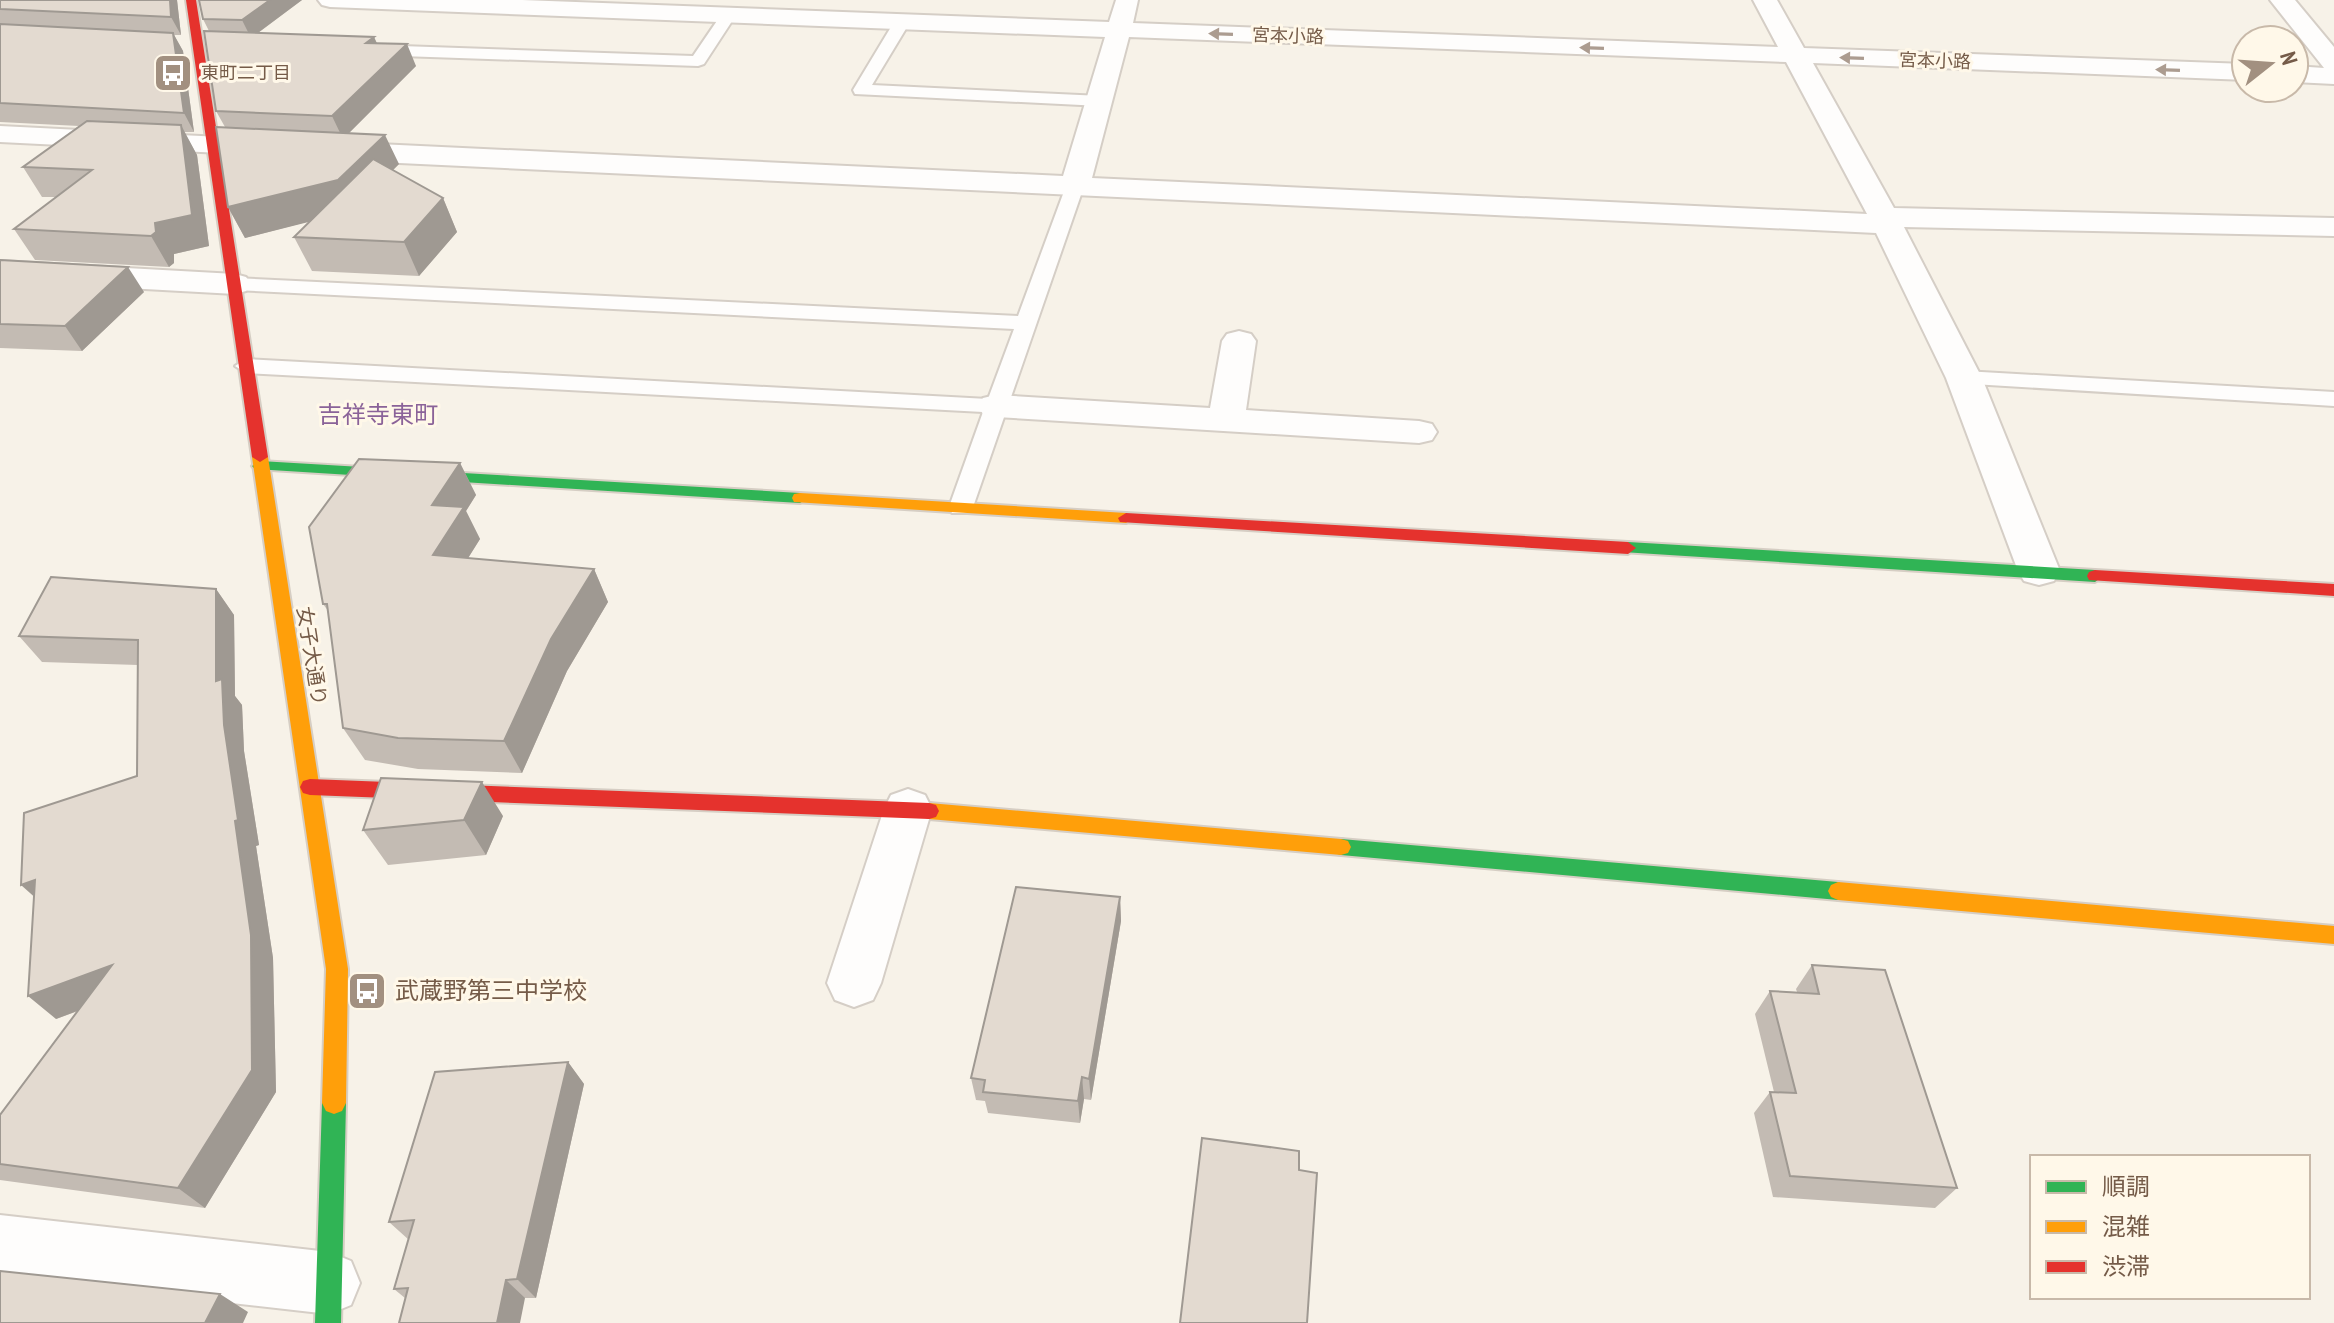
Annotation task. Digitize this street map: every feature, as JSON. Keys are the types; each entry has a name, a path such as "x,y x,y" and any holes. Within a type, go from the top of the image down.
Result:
{"street":[{"name":"女子大通り","path":"191,0 337,969 328,1303"},
{"name":"宮本小路","path":"330,0 560,4 728,15 2230,71"},
{"path":"1075,186 1128,0"},
{"path":"1765,0 1886,221 1964,378 2039,571"},
{"path":"2282,0 2334,63"},
{"path":"2310,75 2334,76"},
{"path":"0,134 1075,186 1886,221 2334,227"},
{"path":"0,271 235,284"},
{"path":"1226,421 1239,341"},
{"path":"996,406 1419,432"},
{"path":"260,466 2334,590"},
{"path":"310,787 908,809 2334,935"},
{"path":"854,983 908,809"},
{"path":"0,1246 328,1303"}],"lane":[{"path":"353,49 698,61 728,15"},
{"path":"902,22 861,90 1101,101"},
{"path":"961,507 1075,186"},
{"path":"235,284 1027,323"},
{"path":"246,366 996,406"},
{"path":"1964,378 2334,399"}],"building":[{"path":"0,0 170,0 171,17 0,9"},
{"path":"199,0 270,0 242,20 203,19"},
{"path":"0,24 173,33 184,113 0,103"},
{"path":"204,31 374,37 366,43 407,44 332,116 216,111"},
{"path":"87,121 181,125 192,215 155,223 156,232 151,236 14,229 92,170 23,167"},
{"path":"216,127 385,135 338,180 228,207"},
{"path":"373,159 443,198 404,242 294,237"},
{"path":"0,260 128,267 65,326 0,324"},
{"path":"359,459 460,463 432,505 464,507 433,555 594,569 551,639 504,741 398,738 343,728 327,604 323,604 309,527"},
{"path":"51,577 216,589 216,681 222,679 224,725 251,935 252,1070 178,1188 0,1164 0,1115 112,965 28,996 35,880 21,885 24,813 137,776 138,640 19,636"},
{"path":"381,778 482,782 464,820 363,830"},
{"path":"1016,887 1120,897 1089,1079 1082,1077 1078,1101 983,1092 985,1080 971,1078"},
{"path":"1812,965 1885,970 1957,1188 1790,1176 1770,1092 1796,1093 1770,991 1819,994"},
{"path":"568,1062 517,1279 506,1280 497,1323 399,1323 408,1288 394,1289 414,1220 389,1222 435,1072"},
{"path":"1202,1138 1299,1151 1299,1170 1317,1173 1307,1323 1180,1323"},
{"path":"0,1271 220,1294 205,1323 0,1323"}],"traffic: fast":[{"path":"260,466 800,498"},
{"path":"1628,548 2095,576"},
{"path":"1341,847 1838,891"},
{"path":"328,1323 334,1103"}],"traffic: slow":[{"path":"260,457 337,969 334,1103"},
{"path":"800,498 1126,518"},
{"path":"929,811 1341,847"},
{"path":"1838,891 2334,935"}],"traffic: jam":[{"path":"191,0 260,457"},
{"path":"1126,518 1628,548"},
{"path":"2095,576 2334,590"},
{"path":"310,787 929,811"}],"place":[{"name":"東町二丁目","path":"173,73"},
{"name":"武蔵野第三中学校","path":"367,991"}],"district":[{"name":"吉祥寺東町","path":"378,415"}]}
